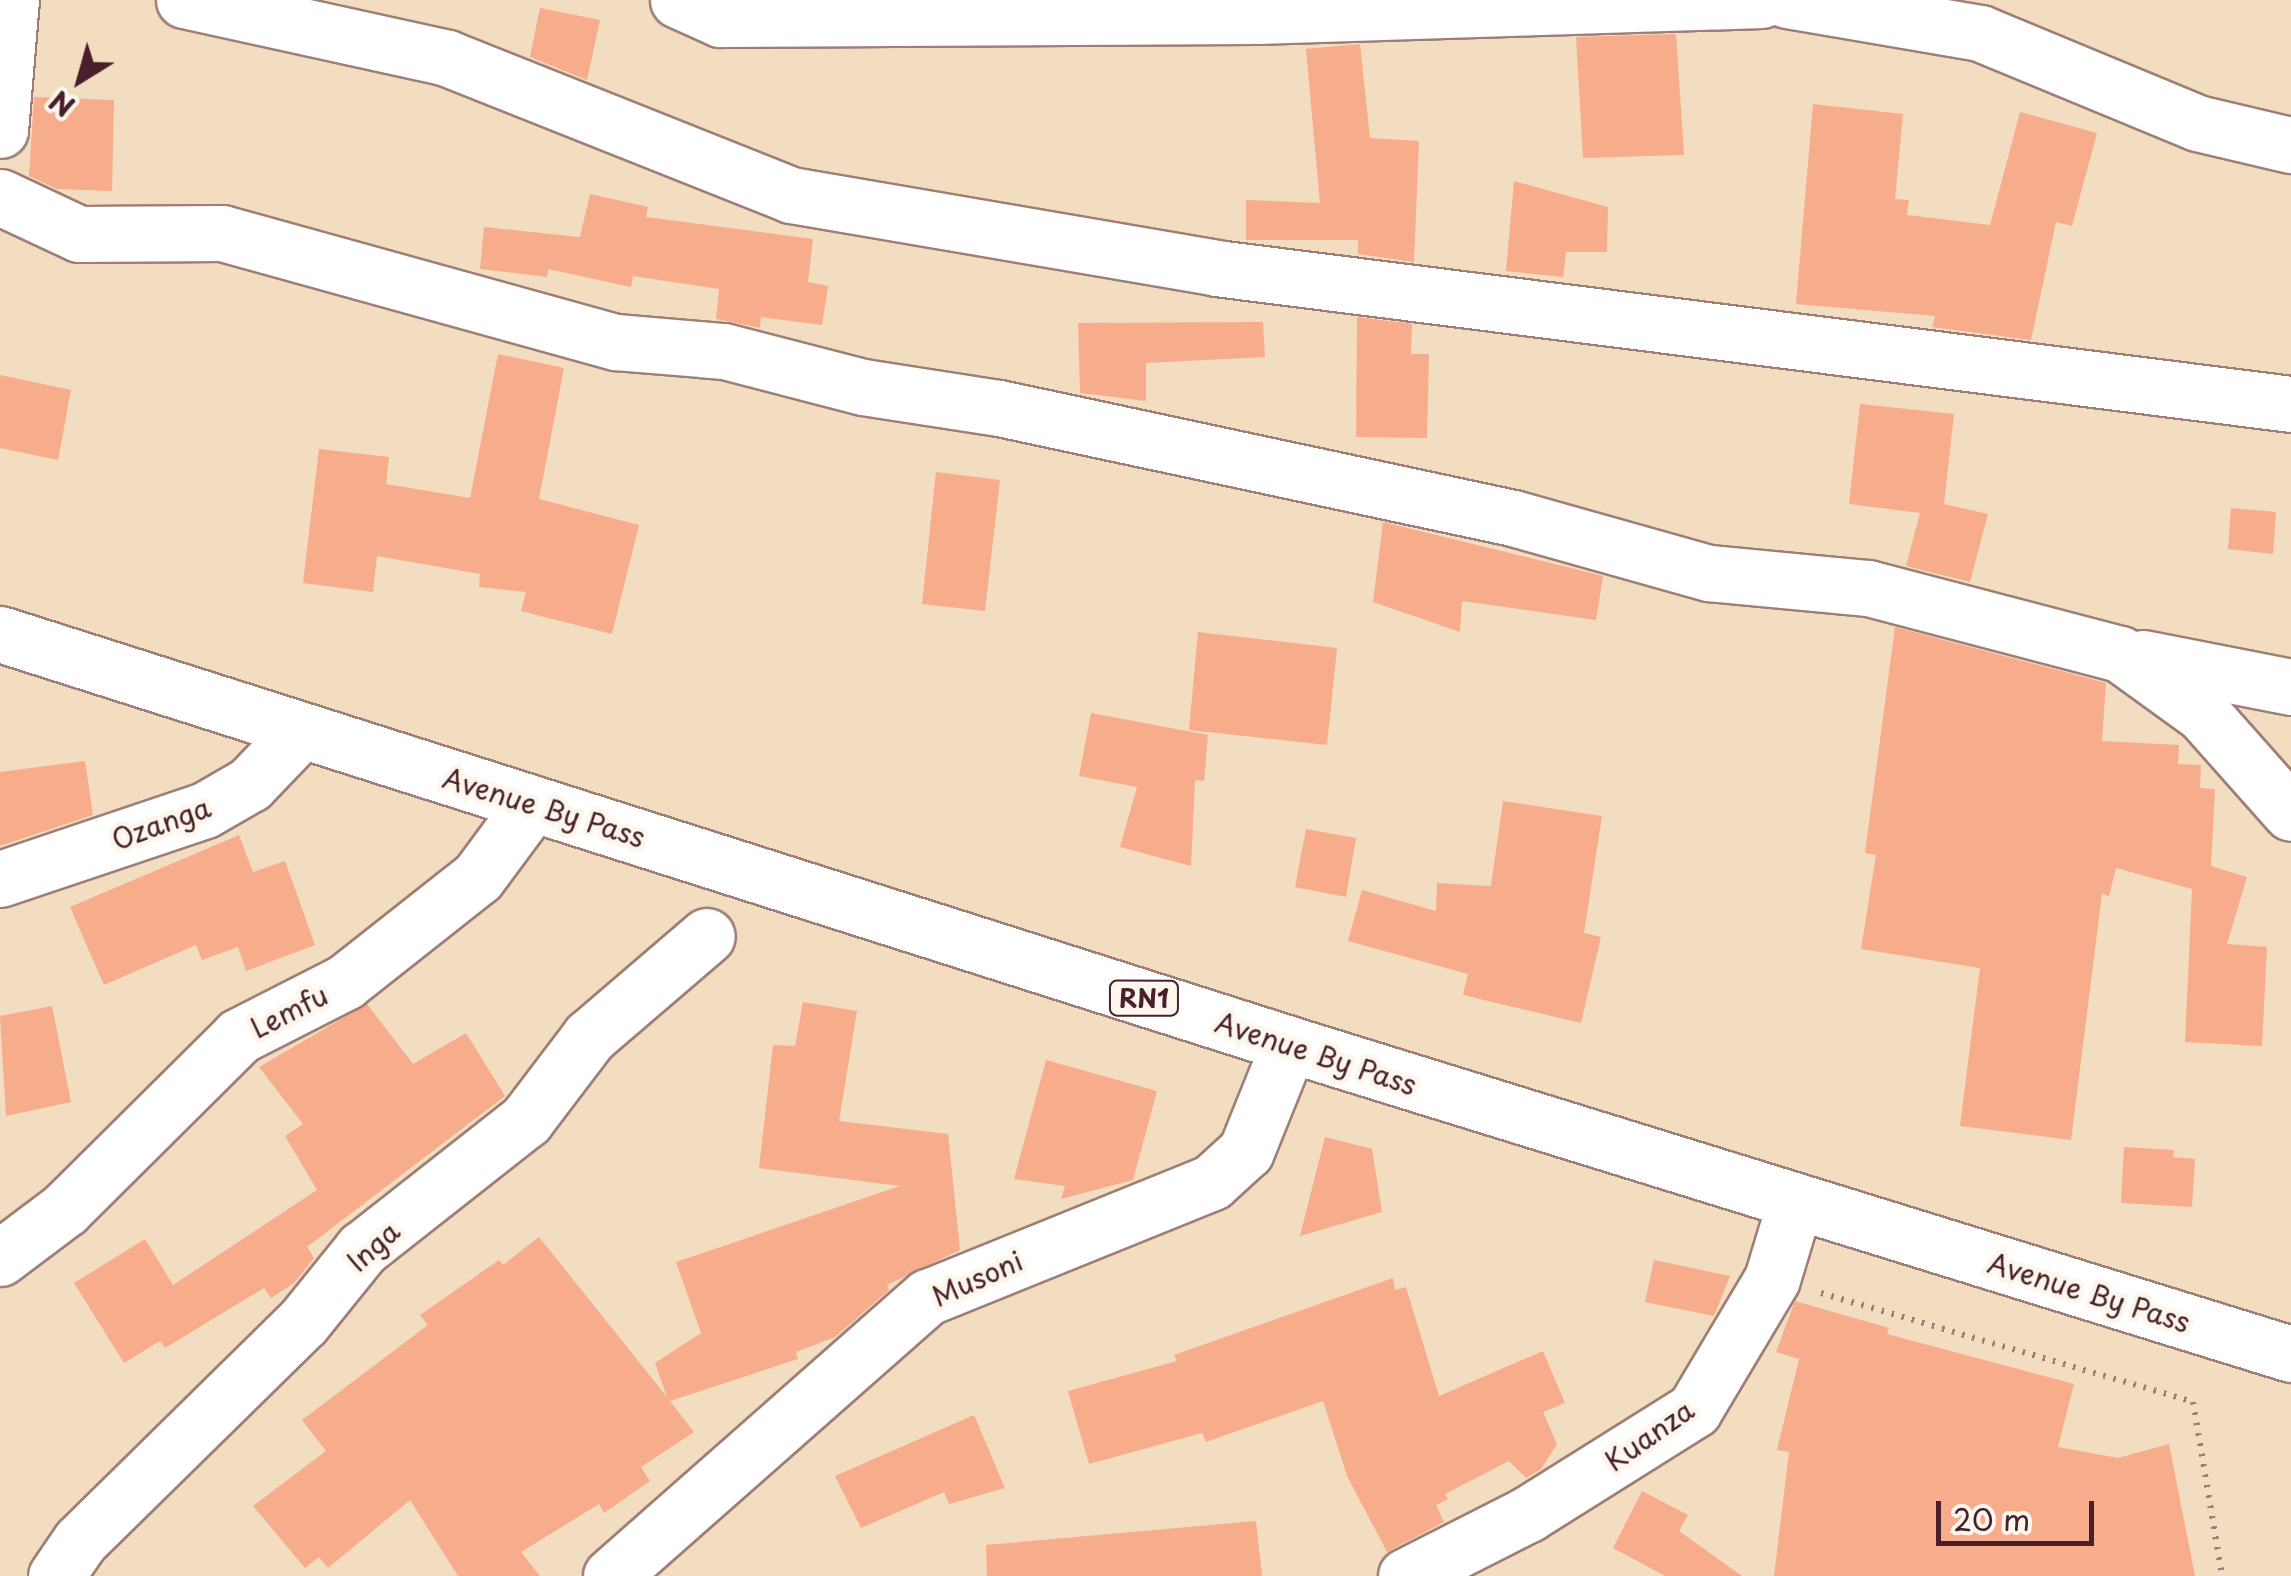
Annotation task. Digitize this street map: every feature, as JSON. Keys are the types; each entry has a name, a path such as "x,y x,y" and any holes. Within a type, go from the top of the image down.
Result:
{"main road":[{"path":"0,130 11,0"},
{"path":"184,0 447,58 791,195 1216,268 2291,404"},
{"path":"678,0 720,19 1257,16 1762,0"},
{"path":"1786,0 1980,33 2197,123 2291,145"},
{"path":"0,197 79,234 222,233 616,342 724,350 862,387 999,408 1513,518 1648,561 1868,588 2120,654 2291,687"},
{"name":"Avenue By Pass","path":"0,634 1289,1044 2291,1354"},
{"path":"2120,654 2204,714 2291,813"},
{"name":"Ozanga","path":"0,879 206,810 250,784 300,732"},
{"name":"Lemfu","path":"0,1258 64,1209 239,1036 345,982 478,877 532,804"},
{"name":"Inga","path":"56,1576 80,1542 303,1322 362,1249 526,1120 589,1038 707,936"},
{"name":"Musoni","path":"611,1576 928,1297 1212,1182 1246,1152 1289,1044"},
{"name":"Kuanza","path":"1406,1576 1528,1514 1694,1410 1772,1279 1795,1203"}],"path":[{"path":"1772,1279 2194,1402 2222,1576"}],"building":[{"path":"540,8 600,20 587,80 530,57"},
{"path":"1676,34 1684,155 1583,158 1576,37"},
{"path":"1360,44 1370,138 1419,141 1414,262 1358,254 1358,240 1246,240 1246,200 1320,203 1306,49"},
{"path":"34,97 114,100 112,191 57,189 29,176"},
{"path":"1813,104 1903,114 1895,199 1909,200 1907,215 1990,225 2020,112 2097,133 2072,226 2056,222 2031,340 1932,327 1935,316 1796,304"},
{"path":"1514,181 1608,207 1607,252 1566,252 1563,277 1506,271"},
{"path":"590,194 648,207 646,217 813,239 808,282 828,286 822,325 761,317 760,328 716,319 719,289 633,276 631,287 548,269 547,277 480,269 484,227 580,237"},
{"path":"1357,317 1412,324 1411,354 1429,354 1427,438 1356,437"},
{"path":"1263,322 1265,357 1146,363 1146,401 1080,393 1078,323"},
{"path":"498,354 564,368 539,499 639,525 612,634 521,611 526,592 479,587 480,574 377,556 373,592 303,583 319,449 389,457 386,484 470,498"},
{"path":"0,375 71,390 58,460 0,448"},
{"path":"1860,404 1954,414 1944,504 1988,514 1970,582 1906,566 1920,513 1849,504"},
{"path":"936,472 1000,480 985,611 922,604"},
{"path":"2231,508 2276,512 2273,554 2228,549"},
{"path":"1383,522 1603,576 1596,620 1462,601 1460,632 1373,602"},
{"path":"1895,627 2106,683 2102,741 2179,745 2178,764 2201,765 2200,788 2215,789 2211,866 2247,877 2227,944 2267,947 2262,1046 2185,1042 2192,889 2116,868 2109,896 2102,894 2071,1140 1960,1126 1980,968 1861,949 1876,855 1865,853"},
{"path":"1198,632 1337,648 1327,745 1189,730"},
{"path":"1091,713 1208,735 1204,781 1195,780 1191,866 1120,847 1137,787 1079,776"},
{"path":"85,761 93,815 0,846 0,772"},
{"path":"1503,801 1602,816 1584,933 1601,937 1581,1023 1463,995 1468,974 1348,941 1362,890 1436,911 1437,883 1491,886"},
{"path":"1306,829 1356,838 1346,897 1295,887"},
{"path":"239,835 253,872 285,861 315,945 246,971 238,947 202,960 196,945 104,985 70,907"},
{"path":"803,1002 857,1011 839,1121 948,1134 960,1250 887,1285 889,1290 835,1337 796,1352 798,1359 670,1401 694,1432 641,1467 650,1481 604,1513 599,1504 521,1552 540,1576 458,1576 410,1500 328,1568 319,1557 305,1568 253,1506 326,1451 302,1420 428,1325 420,1315 499,1260 503,1265 539,1237 667,1397 655,1363 701,1333 676,1262 900,1186 759,1168 773,1045 795,1046"},
{"path":"367,1004 413,1064 466,1033 505,1096 307,1247 314,1258 294,1283 271,1298 264,1288 165,1348 160,1341 124,1363 74,1283 145,1239 173,1285 317,1190 285,1136 303,1124 259,1067"},
{"path":"52,1006 71,1102 6,1116 0,1016"},
{"path":"1046,1060 1157,1091 1133,1180 1061,1199 1065,1186 1014,1179"},
{"path":"1325,1137 1372,1149 1382,1212 1300,1236"},
{"path":"2124,1147 2174,1150 2173,1157 2195,1159 2192,1207 2121,1203"},
{"path":"1654,1260 1730,1276 1714,1316 1645,1302"},
{"path":"1393,1278 1395,1290 1406,1287 1439,1396 1543,1351 1565,1403 1543,1412 1557,1444 1541,1469 1526,1478 1509,1461 1445,1494 1448,1499 1436,1505 1444,1522 1387,1552 1347,1476 1323,1401 1206,1442 1202,1433 1089,1464 1068,1391 1177,1361 1174,1355"},
{"path":"1795,1301 1889,1328 1887,1334 2074,1384 2058,1447 2118,1458 2169,1444 2195,1576 1774,1576 1789,1452 1777,1450 1799,1359 1776,1352"},
{"path":"974,1415 1005,1488 949,1504 944,1492 861,1528 835,1476"},
{"path":"1642,1491 1688,1515 1679,1531 1742,1576 1665,1576 1613,1548"},
{"path":"1256,1521 1262,1576 987,1576 986,1545"}]}
